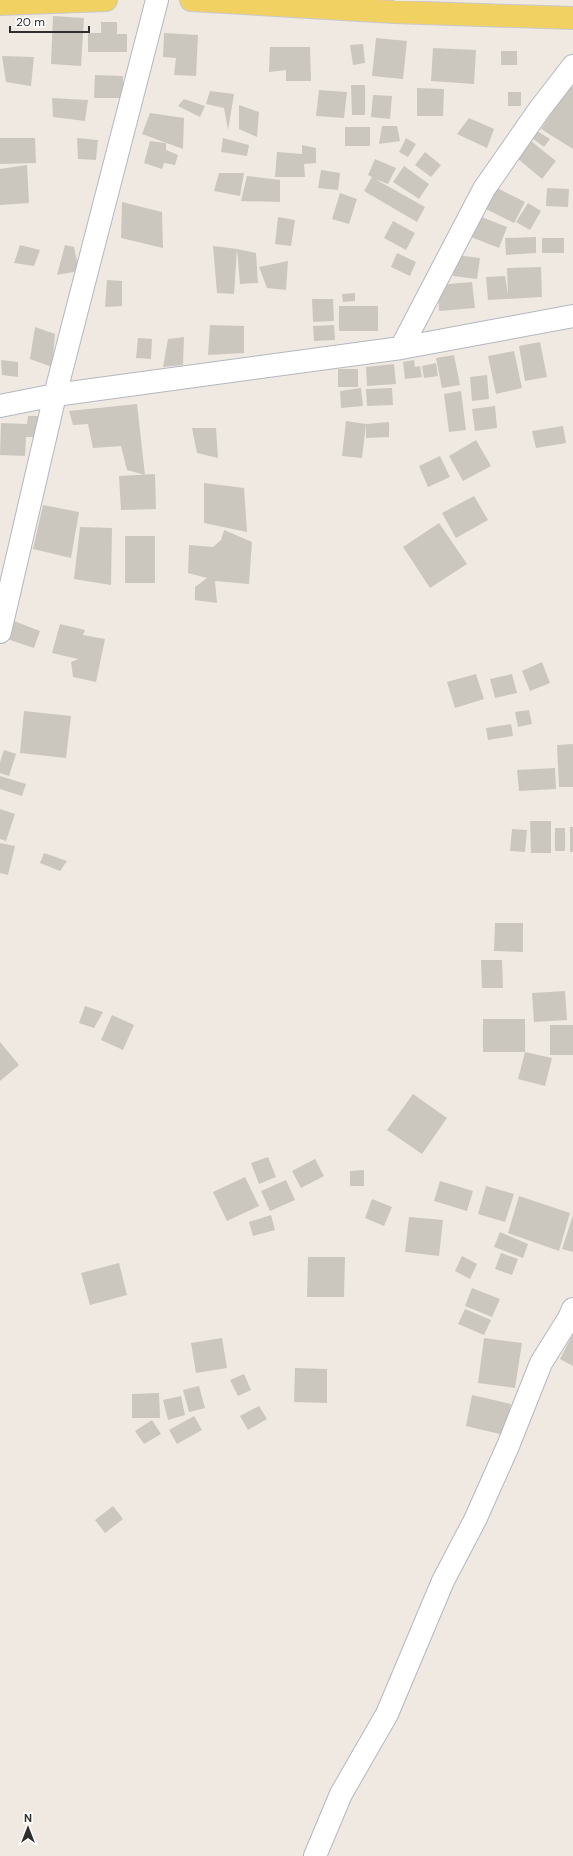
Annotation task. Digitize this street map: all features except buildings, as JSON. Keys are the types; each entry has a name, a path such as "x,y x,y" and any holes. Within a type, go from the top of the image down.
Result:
{"main road":[{"path":"0,4 106,0"},
{"path":"191,0 396,6 573,18"}],"street":[{"path":"0,632 55,395 157,0"},
{"path":"401,348 484,189 539,110 573,66"},
{"path":"0,406 55,395 401,348 573,316"},
{"path":"315,1856 342,1794 387,1714 443,1581 475,1520 508,1446 541,1363 572,1316"}]}
